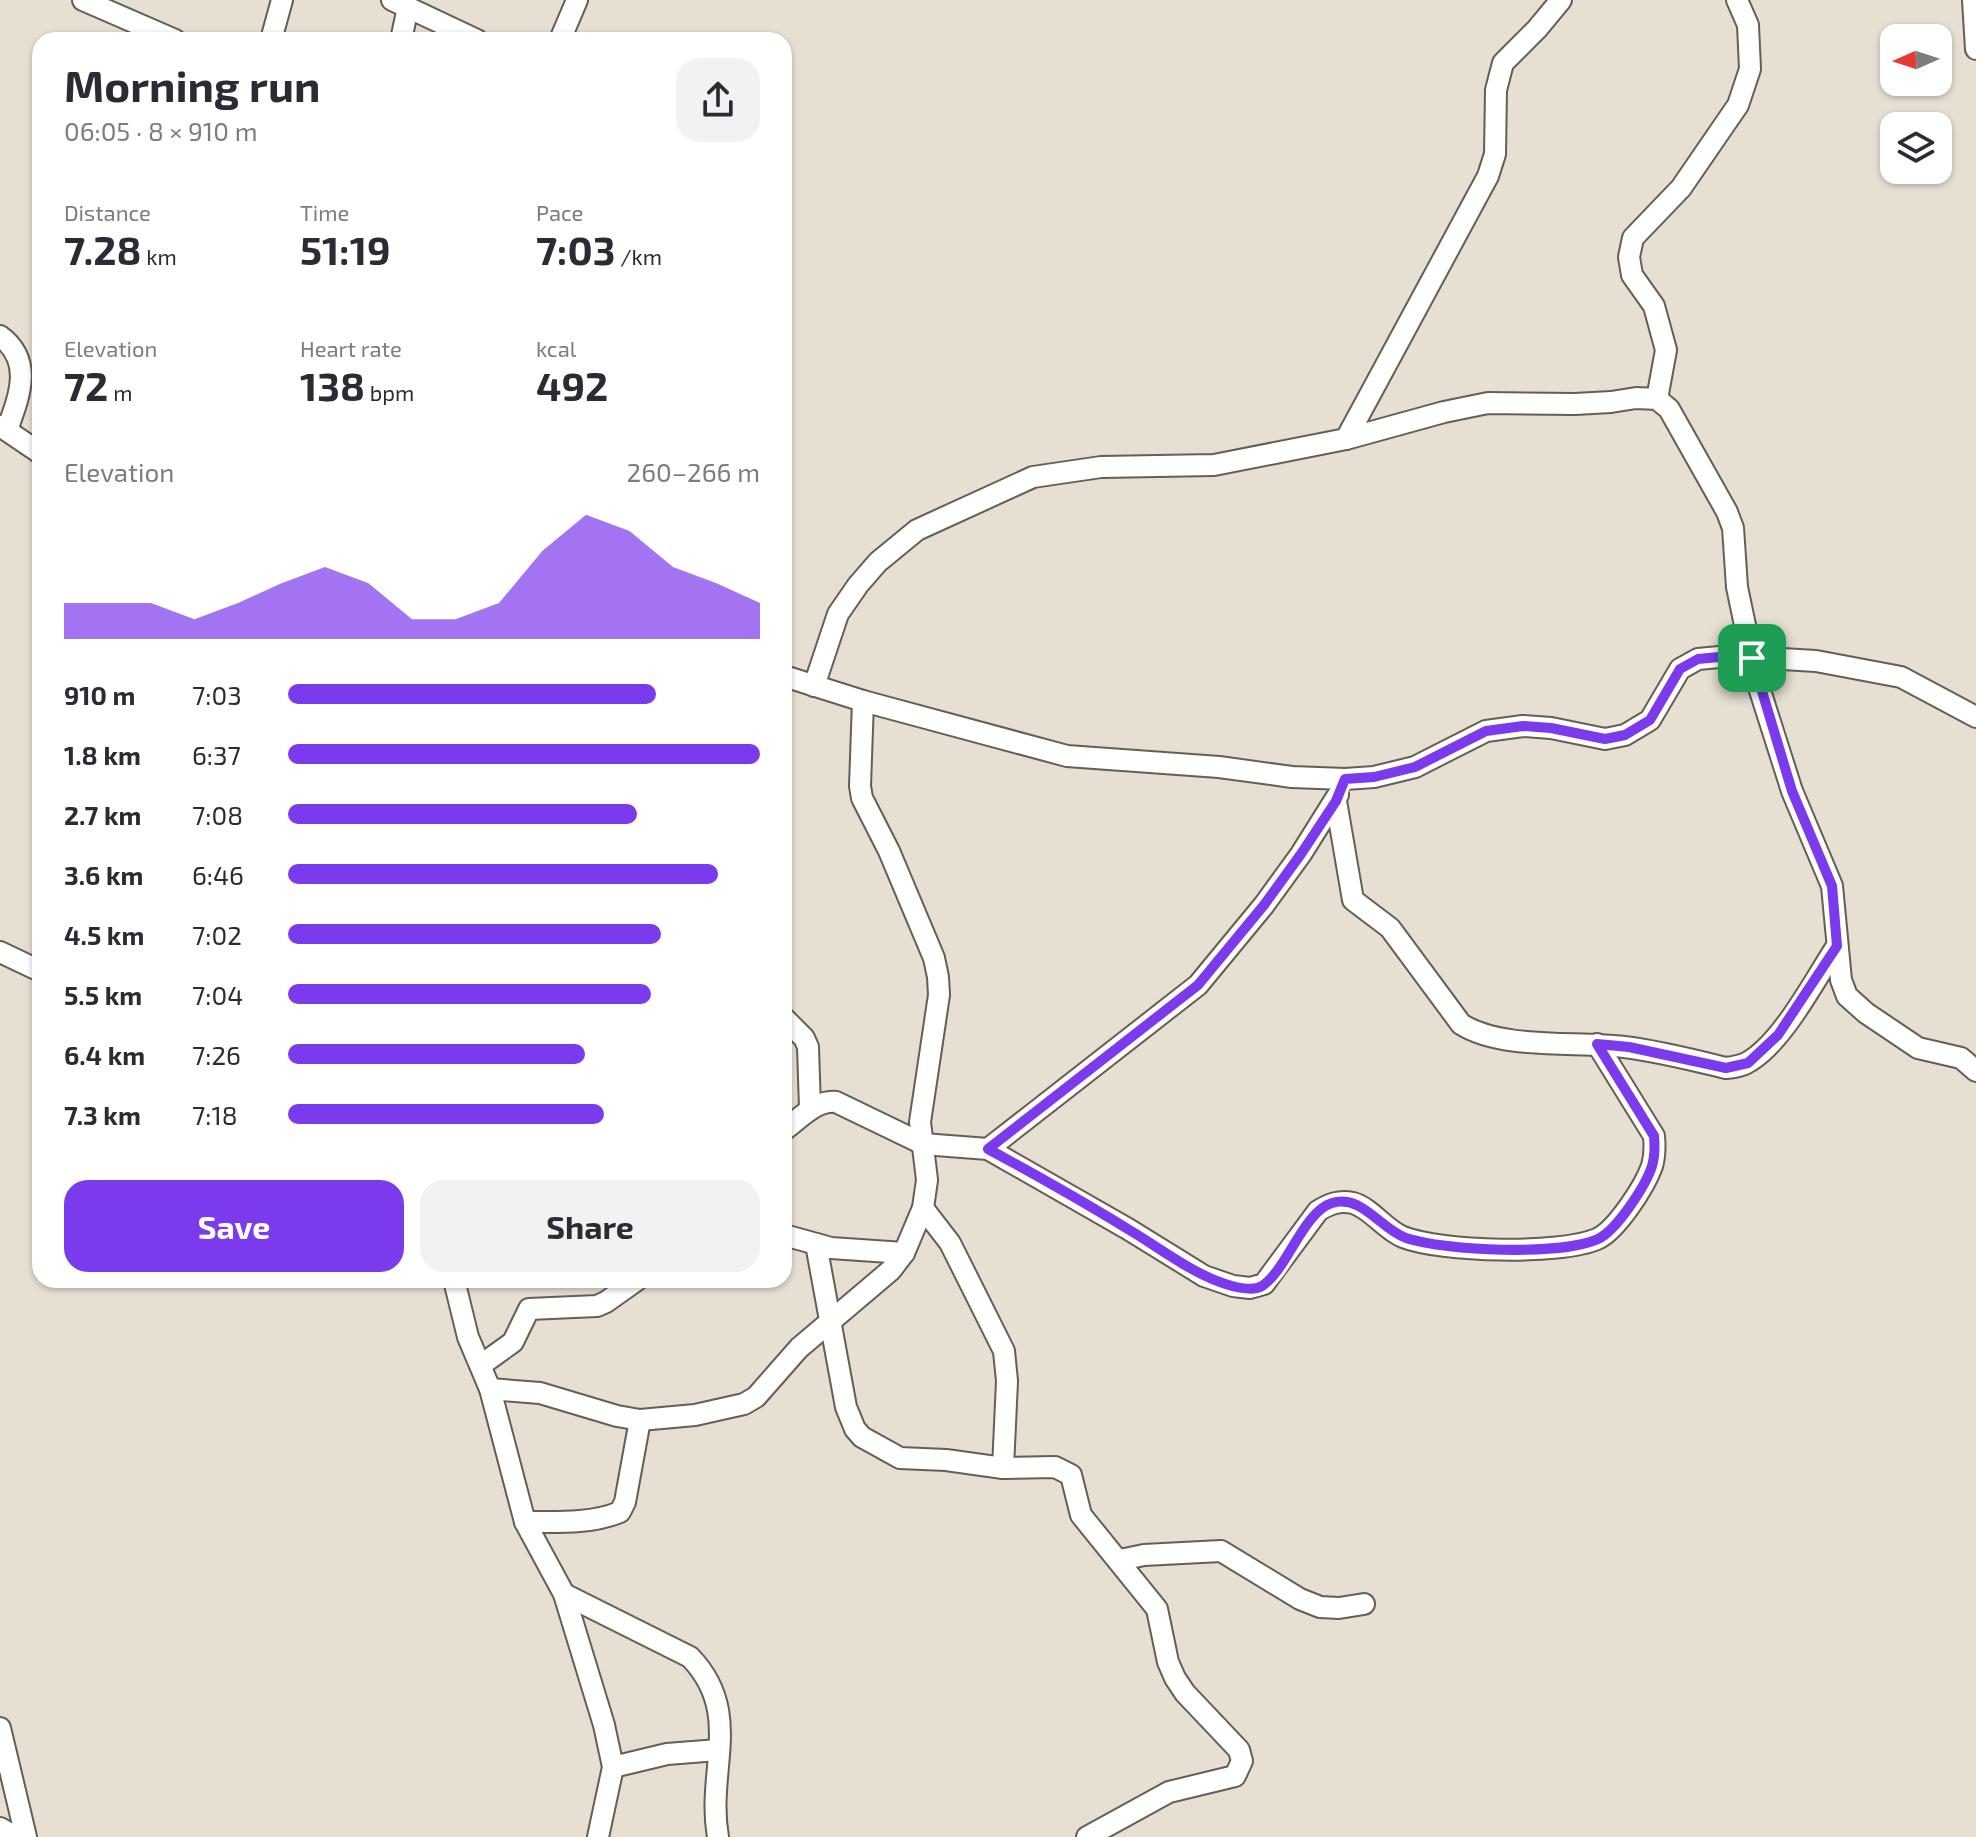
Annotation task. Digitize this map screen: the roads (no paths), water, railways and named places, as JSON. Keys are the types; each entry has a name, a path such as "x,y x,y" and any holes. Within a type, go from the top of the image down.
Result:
{"street":[{"path":"83,0 157,32"},
{"path":"273,32 282,0"},
{"path":"563,32 577,0"},
{"path":"1346,439 1488,176 1495,154 1496,90 1503,63 1561,0"},
{"path":"1657,399 1666,350 1654,306 1632,275 1629,257 1633,238 1681,188 1738,105 1750,69 1748,25 1737,0"},
{"path":"1973,0 1976,49"},
{"path":"401,32 400,4 460,32"},
{"path":"0,336 16,351 21,366 19,397 4,428 32,447"},
{"path":"814,686 838,614 878,562 917,530 1033,477 1101,467 1214,465 1346,439 1488,403 1575,404 1657,399 1669,409 1733,528 1737,587 1752,658 1792,791 1832,886 1841,980 1847,996 1866,1013 1918,1048 1961,1058 1976,1071"},
{"path":"792,679 1067,756 1345,779 1374,777 1415,767 1486,731 1523,726 1551,728 1605,739 1625,735 1650,720 1680,669 1698,659 1730,656 1816,661 1901,677 1976,717"},
{"path":"1956,706 1976,700"},
{"path":"490,1389 540,1393 640,1420 658,1421 744,1404 756,1397 799,1348 891,1270 904,1253 923,1208 927,1180 920,1122 939,995 938,977 934,958 889,851 862,798 863,701"},
{"path":"988,1149 1198,985 1264,905 1336,801 1345,779"},
{"path":"1336,801 1353,900 1390,928 1461,1024 1471,1030 1506,1038 1629,1047 1726,1068 1748,1063 1778,1035 1837,946"},
{"path":"0,952 32,967"},
{"path":"792,1026 808,1047 810,1109"},
{"path":"792,1124 810,1109 829,1101 844,1104 923,1144 988,1149 1204,1276 1250,1288 1264,1284 1301,1237 1311,1218 1329,1204 1340,1202 1359,1206 1402,1237 1434,1245 1481,1249 1566,1247 1599,1239 1609,1231 1644,1183 1655,1152 1654,1136 1597,1044"},
{"path":"923,1208 950,1243 1004,1351 1007,1381 1003,1468"},
{"path":"792,1237 831,1248 904,1253"},
{"path":"816,1244 828,1323 846,1407 855,1429 862,1437 900,1458 946,1460 1003,1468 1055,1467 1071,1475 1081,1515 1157,1609 1168,1662 1175,1678 1185,1693 1239,1750 1242,1761 1235,1776 1169,1792 1087,1837"},
{"path":"456,1288 468,1337 490,1389 525,1522 564,1594 604,1725 613,1767 598,1837"},
{"path":"481,1365 513,1342 529,1309 597,1306 626,1288"},
{"path":"525,1522 595,1519 620,1512 625,1502 640,1420"},
{"path":"1120,1560 1144,1555 1221,1551 1300,1599 1320,1607 1364,1604"},
{"path":"564,1594 690,1657 700,1667 718,1703 721,1717 718,1837"},
{"path":"0,1728 26,1837"},
{"path":"613,1767 667,1754 718,1750"},
{"path":"0,1828 16,1837"}]}
